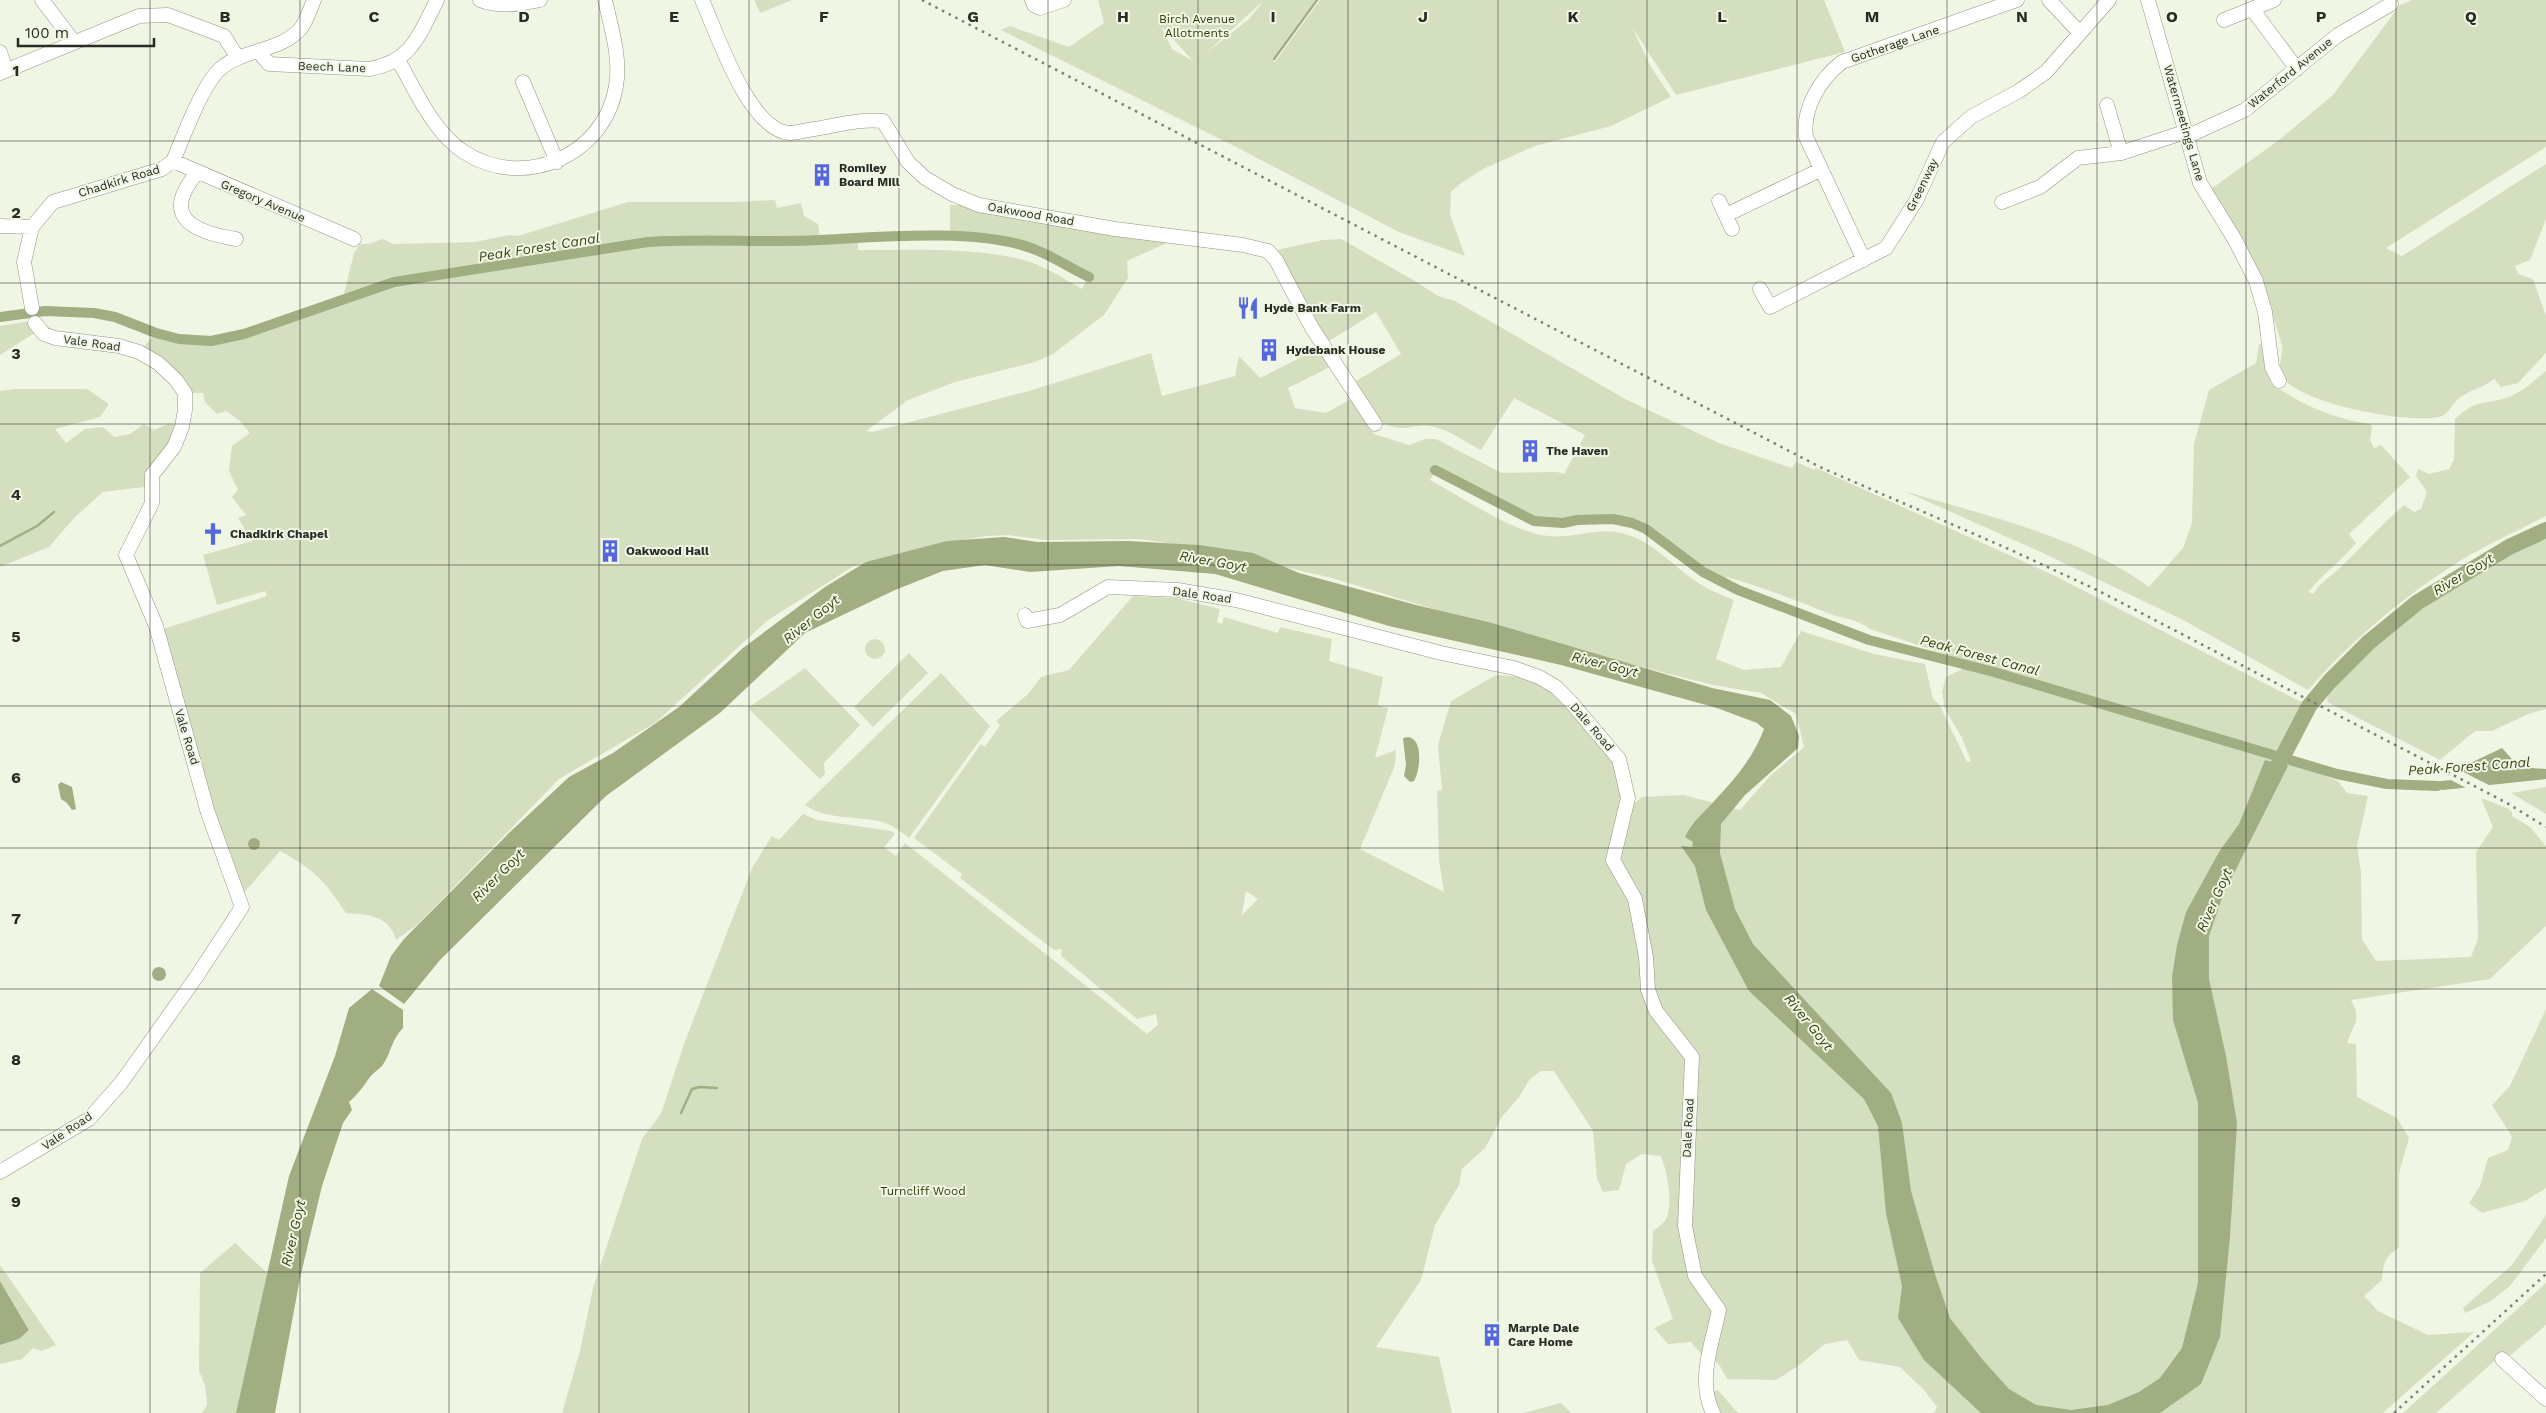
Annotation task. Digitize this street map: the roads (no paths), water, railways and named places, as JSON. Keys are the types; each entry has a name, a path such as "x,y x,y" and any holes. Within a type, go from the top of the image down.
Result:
{"street":[{"path":"42,0 74,42"},
{"name":"Chadkirk Road","path":"32,308 24,262 32,227 53,202 162,169 173,161 214,76 225,65 238,58 258,52 293,36 302,26 314,0"},
{"path":"437,0 415,40 398,60 443,133 463,151 476,159 507,167 524,168 557,162 581,148 594,136 608,114 614,98 617,71 605,0"},
{"path":"480,0 491,4 512,5 540,0"},
{"name":"Oakwood Road","path":"702,0 733,72 757,111 772,127 789,133 869,119 883,121 908,162 925,178 952,194 979,205 1114,229 1244,245 1268,251 1276,260 1312,328 1375,424"},
{"path":"1032,0 1040,8 1064,0"},
{"name":"Gotherage Lane","path":"1864,260 1806,137 1806,116 1828,73 1850,59 2016,0"},
{"path":"2049,0 2079,32"},
{"name":"Greenway","path":"1760,289 1770,307 1886,248 1916,201 1943,142 1971,117 2019,91 2046,72 2079,32 2109,0"},
{"name":"Watermeetings Lane","path":"2148,0 2200,183 2235,240 2256,281 2265,312 2272,367 2279,381"},
{"path":"2224,20 2274,0"},
{"name":"Waterford Avenue","path":"2002,202 2040,187 2078,158 2122,154 2186,135 2246,110 2338,35 2392,4"},
{"path":"2252,9 2297,69"},
{"path":"0,52 3,72 139,16 168,16 224,36 238,58"},
{"name":"Beech Lane","path":"258,52 265,61 280,64 369,69 398,60"},
{"path":"522,80 557,162"},
{"path":"2106,105 2122,154"},
{"name":"Gregory Avenue","path":"173,161 354,239"},
{"path":"1726,216 1820,170"},
{"path":"198,173 185,188 181,204 182,215 191,225 203,232 236,239"},
{"path":"1719,201 1732,229"},
{"path":"0,226 32,227"},
{"name":"Vale Road","path":"0,1172 89,1118 121,1083 196,976 242,906 208,813 156,626 126,555 152,503 152,475 169,454 182,427 185,393 176,380 158,363 139,352 118,346 55,338 44,334 35,323"},
{"name":"Dale Road","path":"1025,615 1027,621 1060,615 1108,587 1178,590 1236,600 1441,653 1514,668 1539,677 1556,687 1570,701 1619,759 1628,798 1613,860 1635,899 1646,957 1648,990 1656,1011 1692,1057 1686,1226 1695,1276 1718,1310 1704,1379 1708,1402 1713,1413"},
{"path":"2502,1358 2544,1393"}],"water":[{"path":"1004,537 1037,542 1128,541 1199,545 1253,553 1299,573 1416,605 1492,623 1712,688 1770,700 1791,716 1799,736 1798,748 1745,795 1721,824 1720,853 1735,909 1753,944 1891,1093 1902,1123 1911,1191 1950,1318 1982,1359 2009,1389 2036,1405 2071,1410 2108,1405 2139,1392 2160,1378 2182,1348 2198,1283 2198,1103 2173,1020 2172,977 2177,945 2186,912 2219,852 2239,824 2265,760 2288,766 2223,895 2209,936 2209,979 2226,1056 2237,1123 2230,1237 2220,1337 2201,1384 2160,1413 1981,1413 1924,1360 1898,1318 1902,1286 1886,1213 1878,1126 1864,1099 1749,991 1706,910 1695,866 1681,846 1692,847 1693,842 1685,837 1688,831 1731,783 1750,757 1764,729 1757,723 1717,708 1561,665 1389,626 1215,574 1119,566 1030,572 985,565 943,571 895,590 805,633 721,712 606,796 440,960 404,1004 379,986 391,956 404,939 510,832 569,777 613,753 679,707 743,648 825,587 866,562 947,541"},
{"path":"1408,737 1417,743 1419,749 1418,770 1414,781 1410,782 1404,776 1406,765 1403,738"},
{"path":"2502,748 2519,767 2546,769 2546,779 2443,790 2423,786 2441,781 2473,778 2458,769"},
{"path":"61,782 72,787 76,809 72,810 61,799 58,785"},
{"path":"256,838 259,839 259,849 252,850 249,849 248,842 249,839"},
{"path":"156,967 162,967 166,974 162,981 156,981 152,977 152,971"},
{"path":"372,989 403,1010 403,1028 382,1066 349,1102 352,1110 343,1123 322,1186 300,1278 275,1413 236,1413 289,1176 335,1056 349,1008"},
{"path":"0,1281 29,1330 19,1339 0,1345"}],"waterway":[{"path":"1274,59 1317,0"},
{"name":"Peak Forest Canal","path":"0,317 45,311 94,313 115,317 156,333 179,339 211,341 244,334 394,282 648,242 669,241 798,241 926,235 983,238 1031,248 1089,277"},
{"name":"Peak Forest Canal","path":"1435,470 1534,521 1563,523 1577,520 1613,519 1632,523 1646,529 1703,572 1738,590 1869,640 1994,672 2337,774 2387,784 2437,786"},
{"path":"0,546 37,526 54,512"},
{"name":"River Goyt","path":"2269,783 2309,706 2329,682 2369,642 2418,602 2509,547 2546,530"},
{"path":"681,1113 692,1089 700,1087 717,1088"}],"railway":[{"path":"922,0 1820,467 2011,550 2097,590 2507,803 2546,827"},
{"path":"2394,1413 2546,1274"}],"place":[{"name":"Romiley Board Mill","path":"822,175"},
{"name":"Hyde Bank Farm","path":"1248,308"},
{"name":"Hydebank House","path":"1269,350"},
{"name":"The Haven","path":"1530,451"},
{"name":"Chadkirk Chapel","path":"213,534"},
{"name":"Oakwood Hall","path":"610,551"},
{"name":"Marple Dale Care Home","path":"1492,1335"}],"park label":[{"name":"Birch Avenue Allotments","path":"1197,26"},
{"name":"Turncliff Wood","path":"923,1191"}]}
